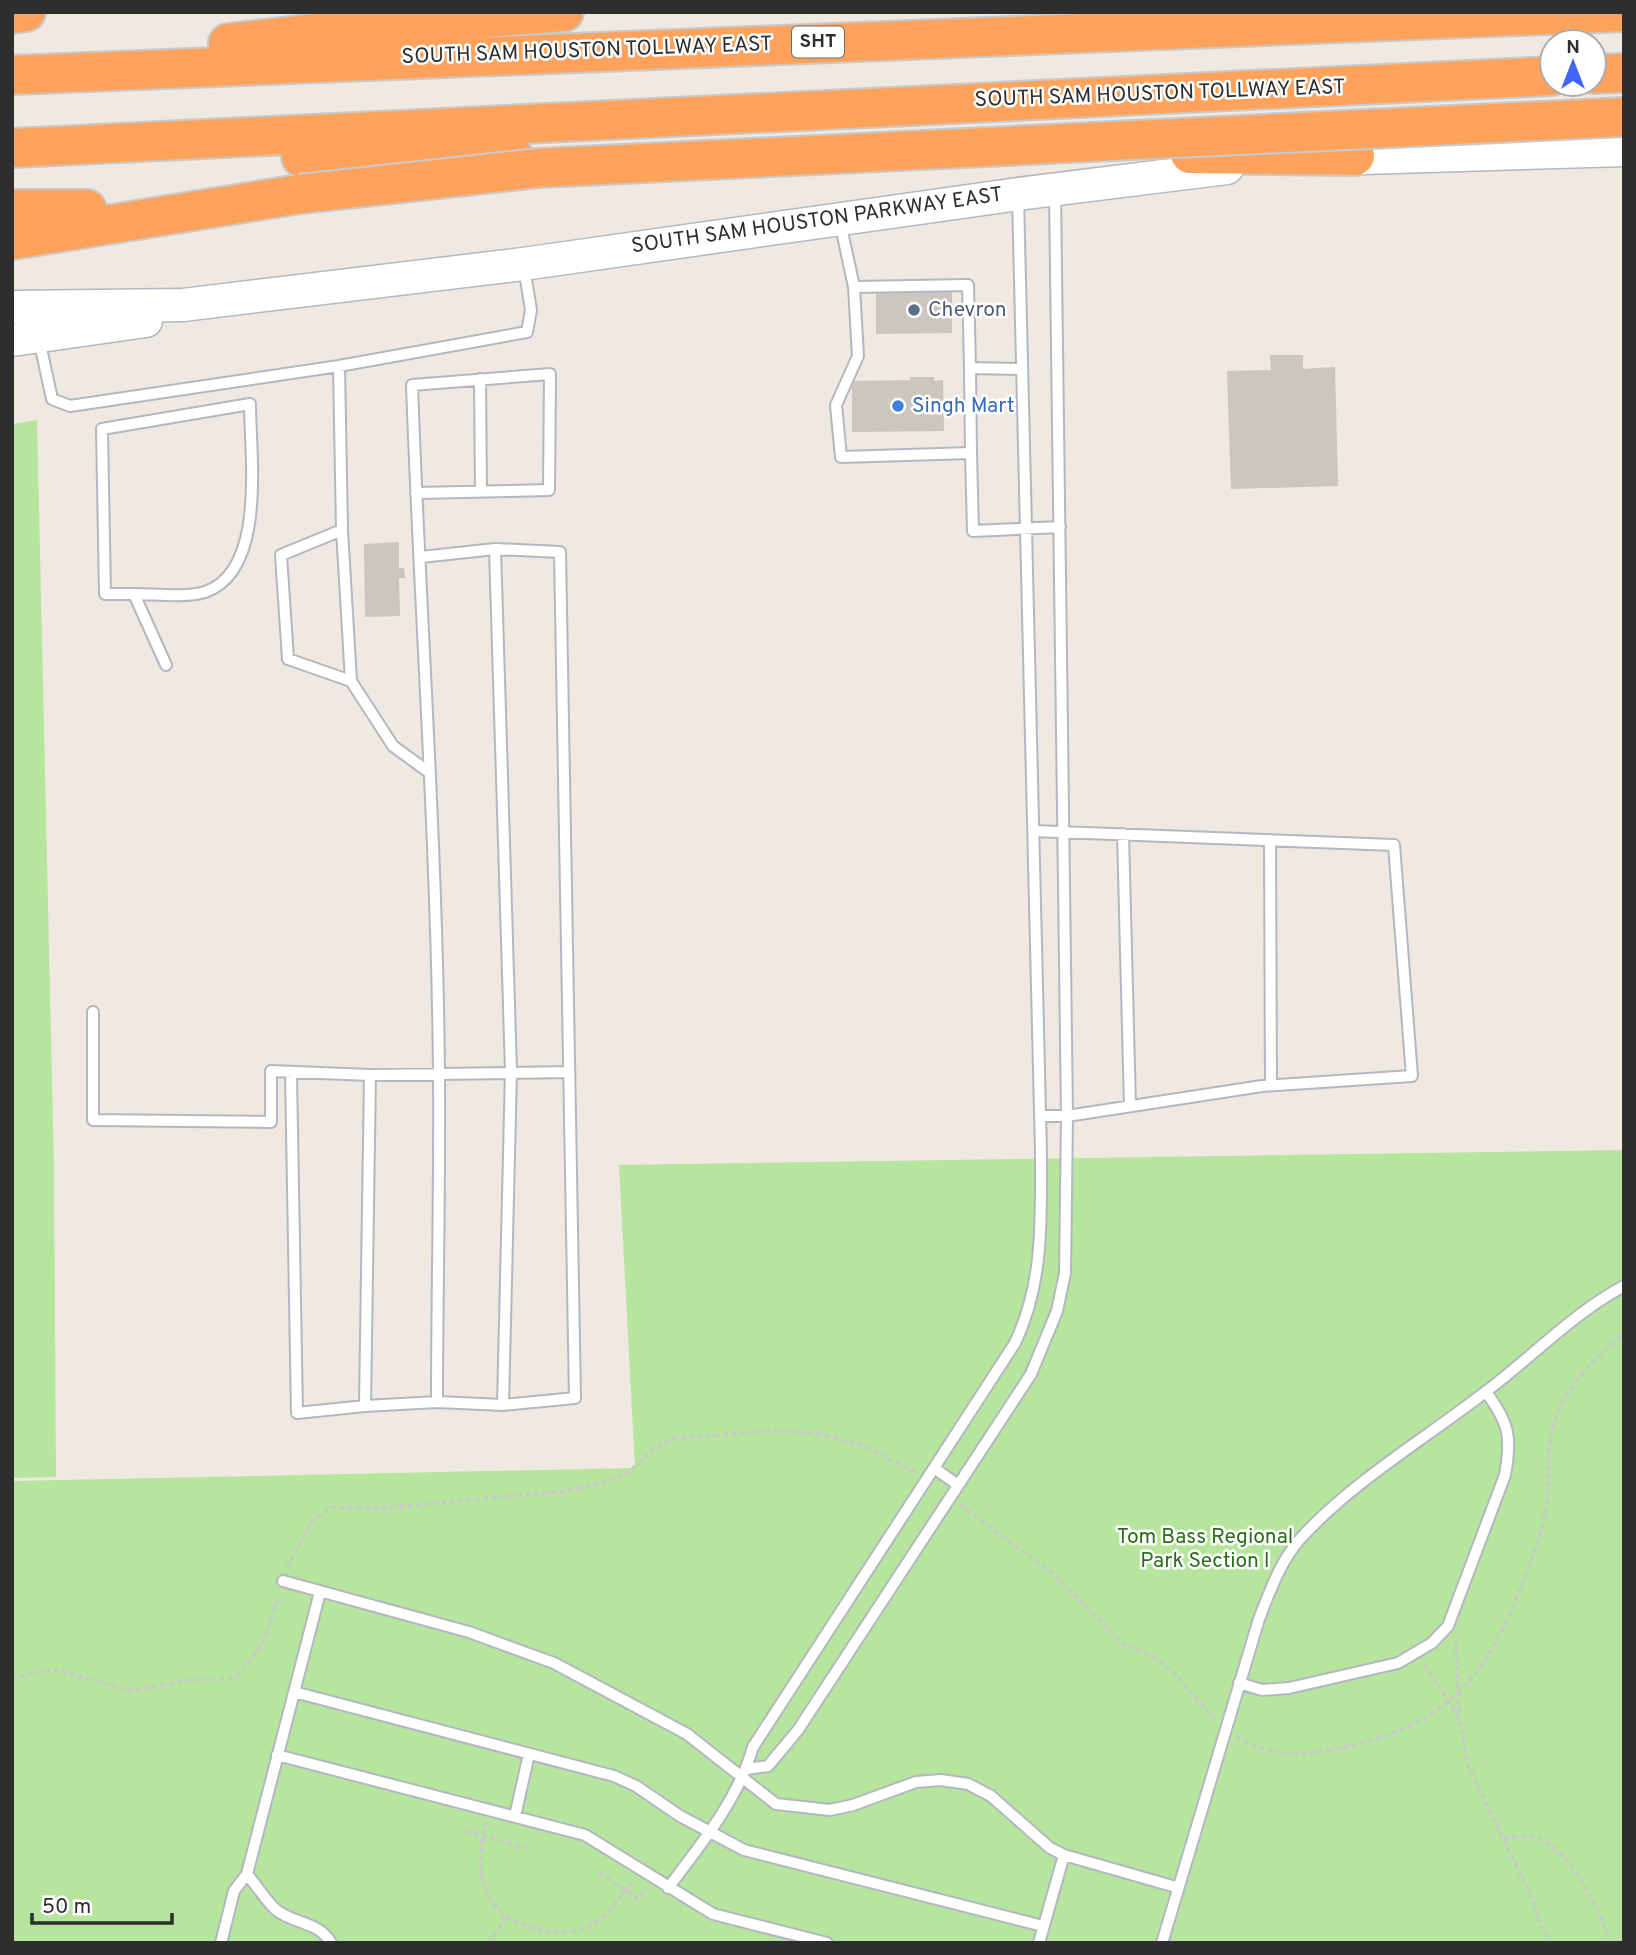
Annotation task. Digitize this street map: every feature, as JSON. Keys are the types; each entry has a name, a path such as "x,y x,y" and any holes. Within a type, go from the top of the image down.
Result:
{"highway":[{"path":"12,14 26,12"},
{"path":"12,67 368,27 564,12"},
{"name":"SOUTH SAM HOUSTON TOLLWAY EAST","path":"12,75 1623,12"},
{"name":"SOUTH SAM HOUSTON TOLLWAY EAST","path":"12,148 1538,77"},
{"path":"12,209 111,208 300,194 538,168 1624,117"},
{"path":"12,156 575,157 1010,153 1355,156"},
{"path":"12,240 300,194"}],"main road":[{"name":"SOUTH SAM HOUSTON PARKWAY EAST","path":"12,307 183,305 523,264 1181,173 1355,156 1624,150"},
{"path":"25,338 146,321 183,305"}],"lane":[{"path":"745,1772 768,1766 798,1730 1031,1374 1057,1311 1066,1273 1067,1116 1055,190"},
{"path":"668,1888 710,1832 745,1772 754,1747 1015,1343 1028,1315 1040,1254 1040,1116 1018,194"},
{"path":"839,221 854,287 858,356 836,405 841,457 971,453"},
{"path":"25,338 52,399 70,406 339,366 527,331 531,310 523,264"},
{"path":"854,287 968,285 973,531 1060,527"},
{"path":"339,366 342,530 351,681 393,746 430,773"},
{"path":"970,368 1022,369"},
{"path":"416,493 549,490 550,374 412,385 416,493 421,557 430,773 439,1073 437,1402"},
{"path":"480,379 481,492"},
{"path":"250,404 250,529 242,553 226,579 204,592 134,594 105,594 102,429 250,404"},
{"path":"342,530 281,555 288,659 351,681"},
{"path":"291,1073 297,1413 437,1402 503,1405 575,1398 559,552 495,549 421,557"},
{"path":"495,549 511,1070 503,1405"},
{"path":"134,594 166,665"},
{"path":"1034,831 1394,845 1412,1076 1271,1085 1067,1116 1040,1116"},
{"path":"1123,834 1130,1106"},
{"path":"1270,840 1271,1085"},
{"path":"93,1012 93,1119 271,1122 271,1072 568,1072"},
{"path":"365,1406 370,1074"},
{"path":"1162,1943 1239,1683 1274,1581 1298,1541 1328,1511 1486,1392 1601,1300 1624,1286"},
{"path":"1239,1683 1262,1690 1289,1688 1398,1662 1417,1654 1448,1626 1505,1475 1509,1454 1505,1417 1486,1392"},
{"path":"934,1468 958,1485"},
{"path":"283,1581 469,1632 554,1662 687,1734 745,1772 776,1804 830,1810 853,1805 916,1782 941,1780 968,1784 991,1796 1050,1848 1064,1855 1177,1887"},
{"path":"221,1943 234,1891 247,1874 320,1592"},
{"path":"294,1692 614,1776 636,1786 744,1850 1043,1926"},
{"path":"515,1816 529,1754"},
{"path":"277,1755 585,1835 713,1914 827,1943"},
{"path":"1039,1943 1064,1855"},
{"path":"247,1874 277,1911 314,1926 326,1935 331,1943"}],"path":[{"path":"950,1497 1052,1573 1122,1643 1157,1659 1173,1672 1225,1730 1261,1750 1332,1750 1400,1732 1427,1718 1458,1693 1479,1669 1501,1635 1534,1552 1549,1495 1550,1437 1561,1407 1570,1389 1624,1334"},
{"path":"12,1679 58,1670 132,1691 186,1680 229,1679 240,1674 264,1641 289,1561 312,1521 332,1507 379,1508 567,1491 606,1482 629,1472 656,1447 676,1438 774,1431 827,1435 864,1446 927,1479"},
{"path":"1448,1626 1455,1638 1459,1718 1468,1766 1533,1900 1539,1924 1551,1943"},
{"path":"1417,1654 1459,1718"},
{"path":"489,1810 483,1836 480,1868 482,1880 488,1896 507,1916 531,1928 567,1931 588,1927 601,1917 642,1870"},
{"path":"466,1831 531,1849"},
{"path":"1504,1838 1527,1836 1543,1841 1562,1855 1593,1899 1611,1943"},
{"path":"599,1872 638,1899 654,1878"},
{"path":"489,1943 507,1916"}],"green space":[{"path":"37,420 54,1169 56,1477 12,1478 12,424"},
{"name":"Tom Bass Regional Park Section I","path":"1624,1150 1624,1943 12,1943 12,1481 635,1468 619,1165"}],"building":[{"name":"Chevron","path":"877,288 951,288 951,332 877,333"},
{"path":"1271,356 1302,356 1302,370 1334,368 1337,485 1232,488 1228,372 1272,371"},
{"name":"Singh Mart","path":"911,378 933,378 933,382 942,381 943,430 853,431 853,382 911,381"},
{"path":"398,543 398,569 403,569 404,577 398,577 399,615 366,616 365,545"}],"place":[{"name":"Chevron","path":"914,310"},
{"name":"Singh Mart","path":"898,406"}]}
